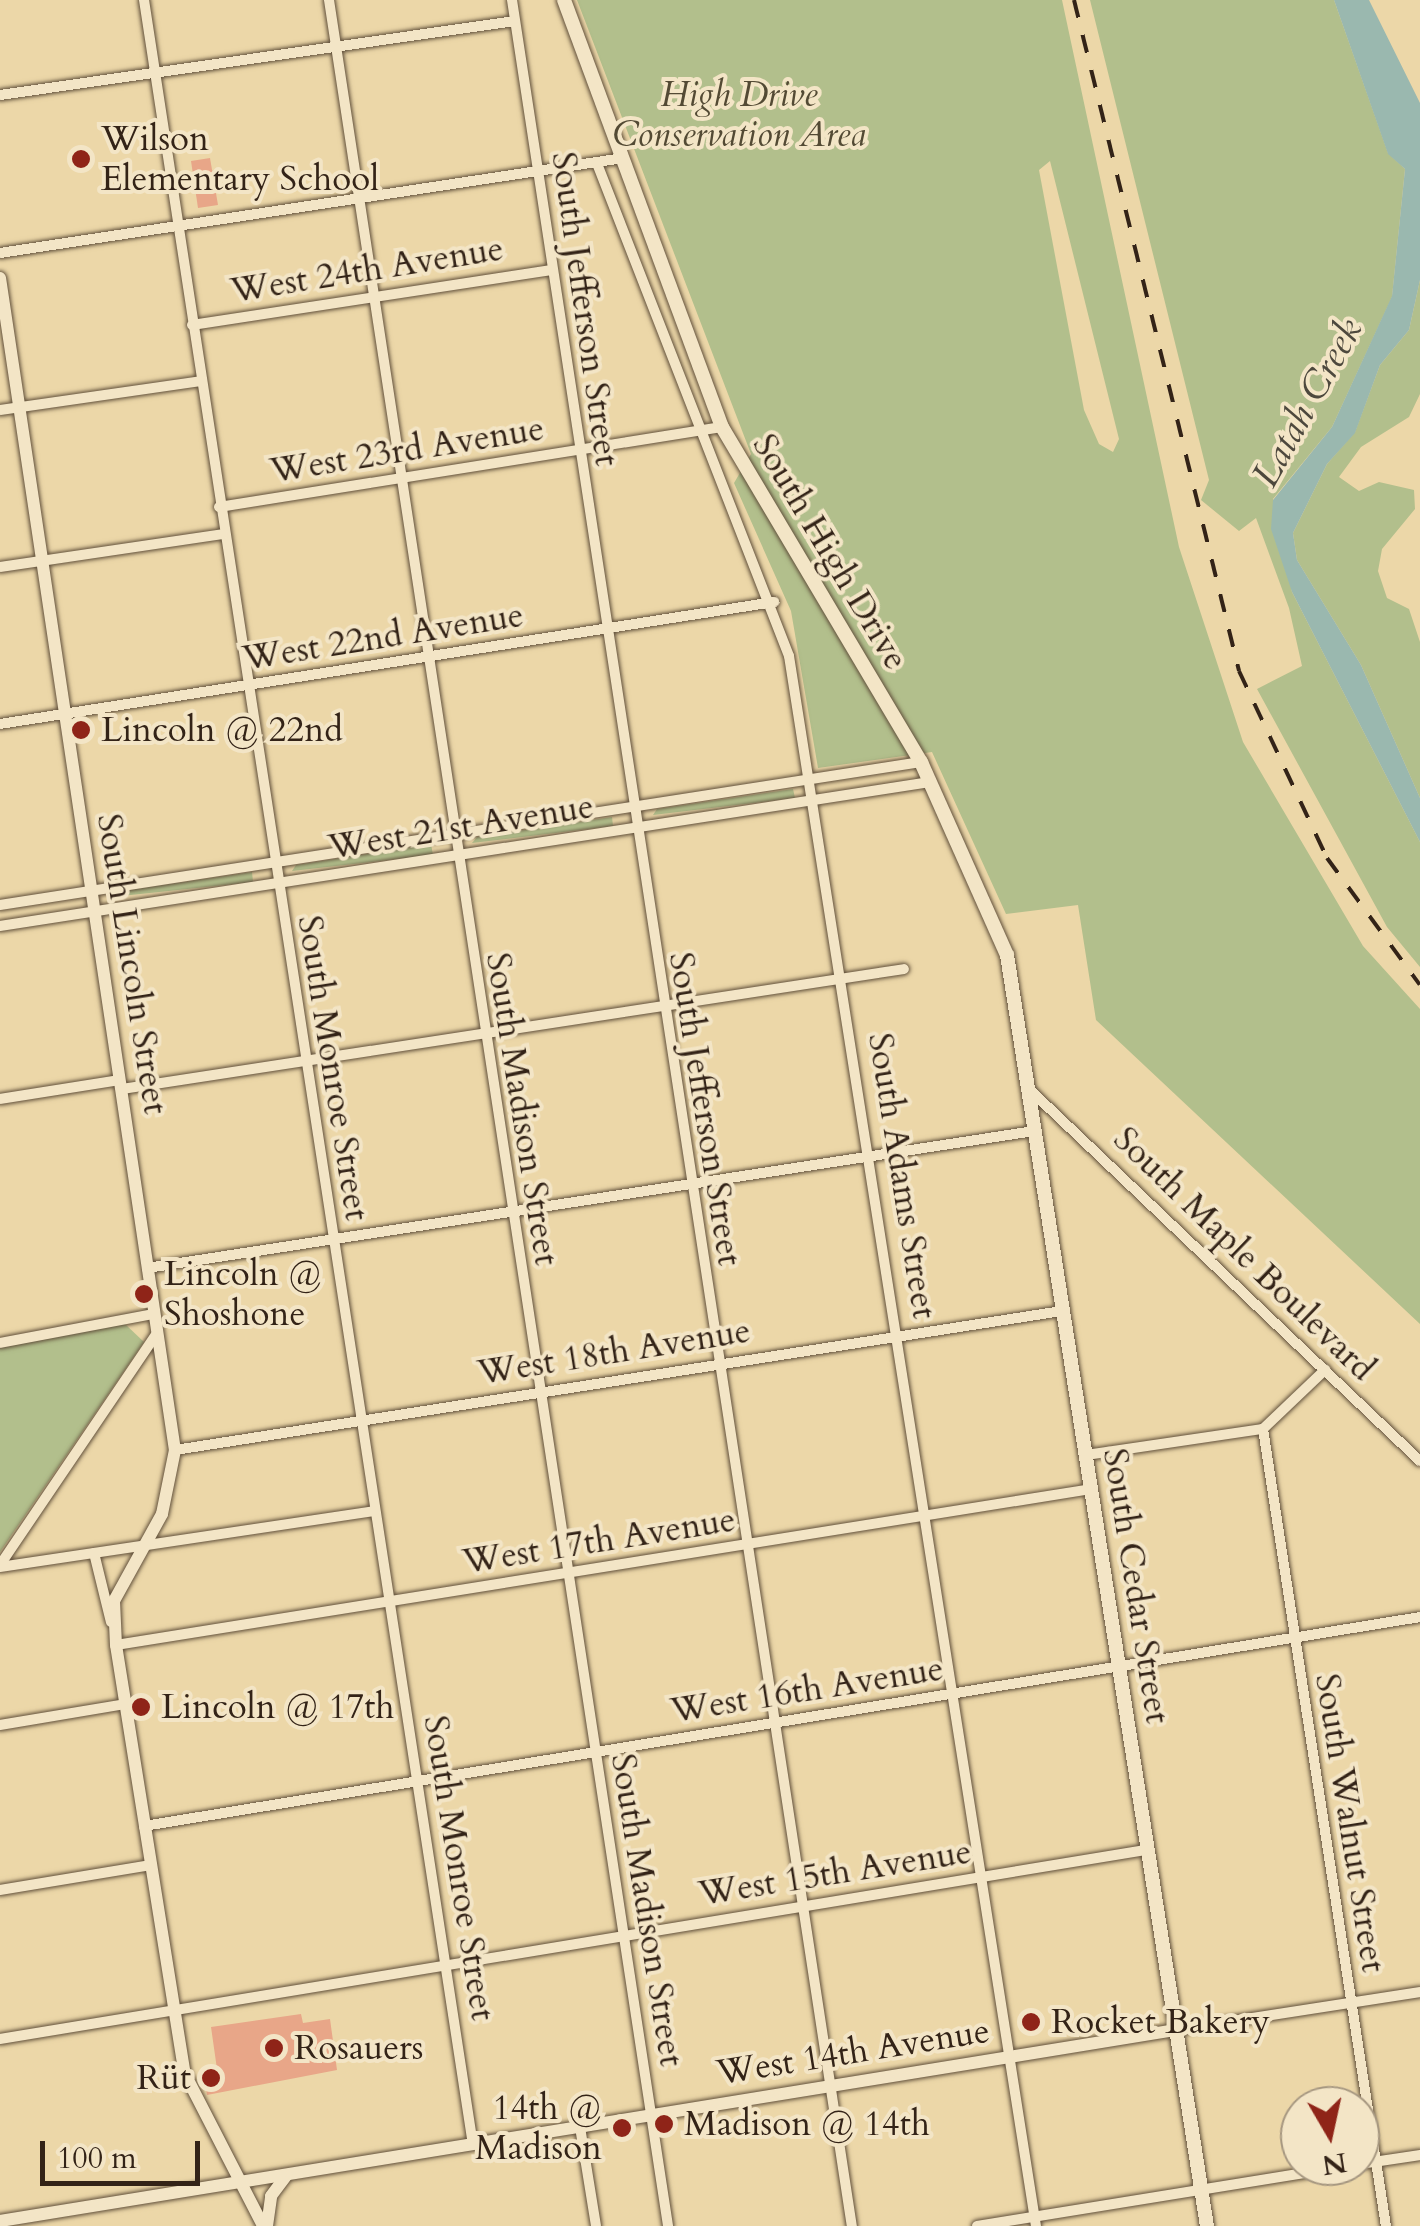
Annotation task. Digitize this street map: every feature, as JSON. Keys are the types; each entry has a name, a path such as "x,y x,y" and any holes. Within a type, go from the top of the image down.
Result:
{"main road":[{"name":"South High Drive","path":"564,0 722,428 920,762 1007,955"},
{"name":"South Cedar Street","path":"1007,955 1206,2226"}],"street":[{"name":"South Monroe Street","path":"144,0 270,863 473,2144"},
{"name":"South Madison Street","path":"329,0 423,658 668,2226"},
{"name":"South Jefferson Street","path":"512,0 603,630 852,2226"},
{"path":"0,95 515,21"},
{"path":"0,253 598,166 623,158"},
{"name":"South Adams Street","path":"598,166 696,432 774,602 812,778 1035,2221"},
{"name":"West 24th Avenue","path":"192,324 550,270"},
{"name":"South Lincoln Street","path":"0,278 175,1450 174,1484 114,1601 116,1645"},
{"path":"0,410 200,381"},
{"name":"West 23rd Avenue","path":"219,507 722,428"},
{"path":"0,568 223,534"},
{"name":"West 22nd Avenue","path":"0,724 774,602"},
{"name":"West 21st Avenue","path":"0,905 920,762"},
{"name":"West 21st Avenue","path":"0,926 930,782"},
{"path":"0,1099 121,1085 904,969"},
{"name":"South Maple Boulevard","path":"1028,1088 1420,1461"},
{"path":"147,1268 1034,1131"},
{"name":"West 18th Avenue","path":"175,1450 1062,1311"},
{"path":"0,1343 154,1314"},
{"path":"0,1566 157,1333"},
{"path":"1086,1455 1262,1429 1326,1370"},
{"name":"South Walnut Street","path":"1262,1429 1365,2086"},
{"name":"West 17th Avenue","path":"116,1645 1091,1489"},
{"path":"0,1566 374,1511"},
{"name":"South Lincoln Street","path":"94,1552 116,1645 174,2010 194,2104 240,2182"},
{"name":"West 16th Avenue","path":"144,1826 1420,1617"},
{"path":"0,1725 126,1704"},
{"name":"West 15th Avenue","path":"0,2040 1146,1850"},
{"path":"0,1890 151,1865"},
{"name":"West 14th Avenue","path":"0,2220 1420,1992"},
{"path":"580,2127 596,2226"},
{"path":"1380,2162 1420,2155"},
{"path":"265,2226 270,2196 288,2174"},
{"path":"978,2226 1035,2221 1280,2177"},
{"path":"240,2182 265,2226"},
{"name":"South Walnut Street","path":"1380,2183 1386,2226"}],"green space":[{"name":"High Drive Conservation Area","path":"577,0 1062,0 1179,547 1243,742 1363,946 1420,1009 1420,1324 1096,1020 1078,905 1006,914 932,752 818,768 791,611 734,483 751,454","holes":["1050,161 1119,439 1113,452 1099,444 1084,410 1039,170"]},
{"path":"1090,0 1334,0 1388,153 1405,169 1392,297 1332,427 1273,499 1292,592 1420,842 1420,967 1387,927 1257,689 1302,666 1289,608 1256,518 1239,531 1201,500 1209,480"},
{"path":"1420,280 1420,394 1409,417 1361,447 1339,477 1359,491 1379,482 1414,490 1415,509 1382,549 1378,571 1387,598 1409,609 1420,642 1420,798 1361,665 1297,560 1293,533 1327,464 1355,432 1380,365 1409,330"},
{"path":"793,789 795,798 653,815 657,809"},
{"path":"612,817 613,826 472,843 477,837"},
{"path":"431,844 433,855 292,871 296,865"},
{"path":"252,872 253,882 112,897 116,892"},
{"path":"124,1323 144,1342 0,1552 0,1348"}],"water":[{"path":"1334,0 1369,0 1420,103 1420,280 1409,330 1380,365 1355,433 1327,464 1293,533 1297,560 1361,665 1420,798 1420,842 1292,592 1271,529 1273,500 1332,427 1392,296 1405,169 1388,154"}],"building":[{"path":"210,158 218,205 198,208 191,161"},
{"name":"Rosauers","path":"301,2014 303,2023 330,2019 337,2070 207,2095 203,2071 217,2069 211,2027"}],"railway":[{"path":"1074,0 1239,671 1327,858 1420,985"}],"place":[{"name":"Wilson Elementary School","path":"81,159"},
{"name":"Lincoln @ 22nd","path":"81,730"},
{"name":"Lincoln @ Shoshone","path":"144,1294"},
{"name":"Lincoln @ 17th","path":"141,1707"},
{"name":"Rocket Bakery","path":"1031,2022"},
{"name":"Rosauers","path":"274,2048"},
{"name":"Rüt","path":"211,2078"},
{"name":"Madison @ 14th","path":"664,2124"},
{"name":"14th @ Madison","path":"622,2128"}],"water label":[{"name":"Latah Creek","path":"1308,403"}]}
